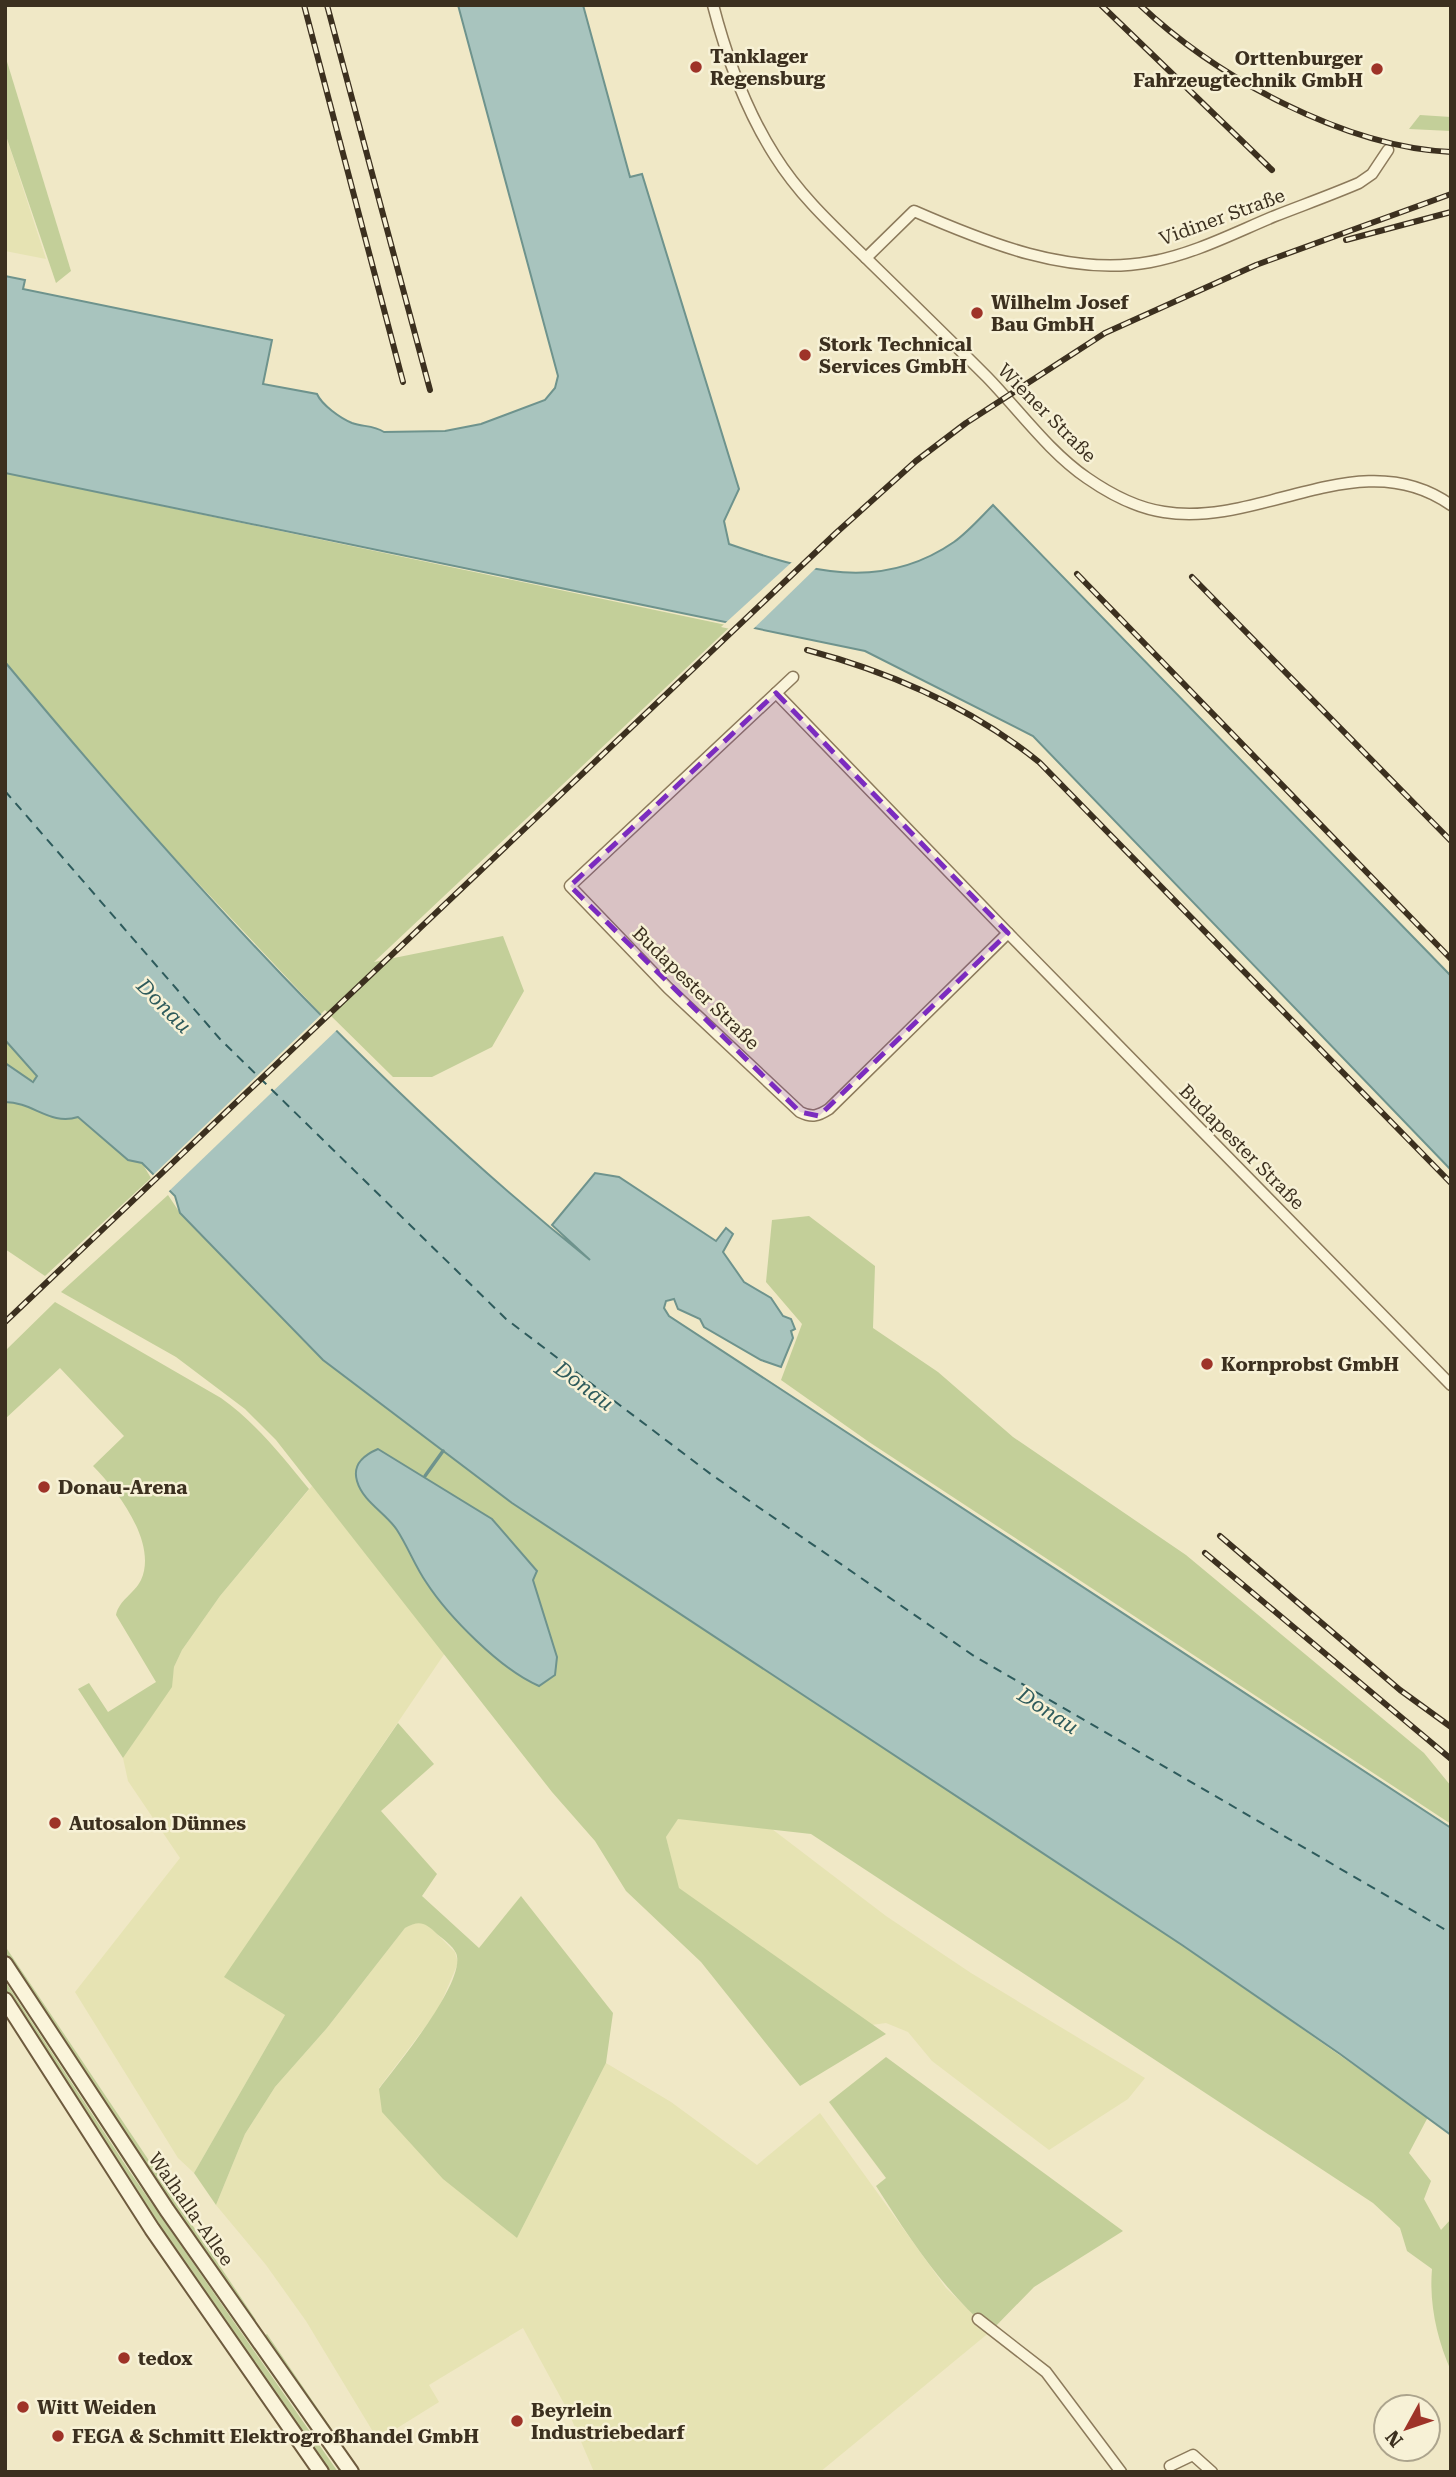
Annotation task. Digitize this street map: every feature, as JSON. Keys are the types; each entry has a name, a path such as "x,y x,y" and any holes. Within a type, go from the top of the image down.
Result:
{"main road":[{"name":"Walhalla-Allee","path":"5,1964 167,2210 351,2472"},
{"path":"5,2000 152,2229 321,2472"}],"street":[{"name":"Wiener Straße","path":"713,5 743,98 775,157 821,215 1072,466 1136,505 1163,512 1217,514 1356,481 1386,479 1412,485 1451,505"},
{"name":"Vidiner Straße","path":"866,258 914,211 969,235 1021,252 1088,263 1149,262 1196,249 1359,183 1371,174 1388,150"},
{"name":"Budapester Straße","path":"793,677 570,886 668,988 800,1112 809,1116 819,1116 1008,933"},
{"name":"Budapester Straße","path":"776,693 1451,1385"},
{"path":"978,2319 1046,2372 1121,2472"},
{"path":"1170,2466 1193,2455 1212,2472"}],"highlighted area":[{"path":"776,693 1008,933 819,1116 800,1112 570,886"}],"shaded area":[{"path":"5,133 46,259 5,251"},
{"path":"312,1486 445,1653 225,1977 285,2015 194,2173 178,2158 75,1992 180,1858 128,1781 123,1758 171,1687 174,1667 182,1650 220,1596"},
{"path":"678,1818 772,1829 886,1916 971,1973 1145,2078 1128,2099 1049,2150 932,2061 908,2032 886,2023 872,2025 678,1888 666,1837"},
{"path":"417,1922 427,1924 455,1952 458,1963 438,2010 379,2088 517,2238 606,2063 671,2102 757,2165 820,2113 946,2288 991,2331 820,2472 594,2472 568,2411 523,2328 429,2385 439,2402 378,2440 306,2321 266,2265 216,2205 245,2134 275,2087 327,2028 405,1928"}],"green space":[{"path":"5,55 71,271 56,283 5,133"},
{"path":"1420,115 1451,117 1451,131 1409,129"},
{"path":"5,473 731,626 374,962 503,936 524,991 492,1047 432,1077 393,1077 325,1010 321,1014 117,797 5,662"},
{"path":"5,1040 37,1076 35,1080 26,1080 5,1063"},
{"path":"5,1102 59,1118 78,1116 128,1159 142,1163 151,1178 45,1276 5,1249"},
{"path":"168,1195 180,1213 323,1360 512,1503 1182,1945 1428,2117 1409,2153 1431,2181 1424,2199 1441,2230 1451,2219 1451,2371 1435,2321 1432,2269 1407,2251 1400,2228 1373,2203 811,1834 678,1819 666,1837 679,1888 886,2034 800,2086 701,1962 626,1891 595,1841 552,1792 276,1440 245,1409 176,1357 61,1292","holes":["378,1449 492,1519 537,1570 533,1580 557,1657 426,1583 396,1528 366,1496"]},
{"path":"809,1216 875,1266 873,1328 938,1372 1013,1437 1186,1555 1424,1753 1451,1786 1451,1824 869,1442 781,1380 802,1324 766,1282 772,1220"},
{"path":"55,1302 221,1398 257,1429 309,1489 220,1596 182,1650 174,1667 172,1687 123,1758 78,1689 89,1683 108,1712 156,1682 116,1615 120,1605 141,1580 145,1565 140,1534 123,1503 93,1466 124,1436 60,1368 5,1419 5,1351"},
{"path":"398,1723 434,1764 381,1811 437,1874 422,1896 479,1948 521,1896 613,2013 606,2063 517,2238 443,2179 382,2112 379,2089 441,2002 457,1966 453,1948 422,1924 405,1928 327,2028 275,2087 245,2134 216,2205 194,2173 285,2015 224,1977"},
{"path":"5,1946 256,2320 252,2323 142,2165 5,1958"},
{"path":"5,1981 130,2172 338,2472 326,2472 203,2293 5,1991"},
{"path":"886,2057 1123,2231 1034,2287 991,2331 942,2281 915,2244 876,2186 886,2178 829,2102"},
{"path":"267,2334 361,2472 355,2472 263,2337"}],"water":[{"path":"458,5 583,5 630,177 642,174 739,489 724,521 729,544 815,569 871,572 899,568 926,558 954,542 993,505 1451,976 1451,1170 1033,736 865,651 5,473 5,276 25,280 23,289 272,340 263,384 317,394 327,407 342,418 384,432 445,431 481,424 545,400 555,388 558,376"},
{"name":"Donau","path":"5,662 211,899 356,1051 510,1193 590,1260 552,1225 595,1173 619,1177 716,1241 726,1228 733,1234 723,1252 744,1282 771,1298 783,1316 791,1319 795,1329 791,1331 793,1338 781,1367 761,1360 704,1327 700,1319 678,1309 674,1299 666,1301 664,1308 669,1316 1451,1828 1451,2135 1340,2054 1182,1945 512,1503 323,1360 180,1213 175,1196 142,1163 128,1160 78,1117 59,1118 5,1102 5,1063 33,1082 37,1076 5,1040"},
{"path":"378,1449 492,1519 537,1571 533,1580 557,1657 555,1675 539,1686 508,1668 461,1626 436,1596 397,1530 364,1495 357,1481 356,1470 360,1461"}],"pier":[{"path":"792,562 818,566 749,633 721,627"},
{"path":"324,1012 340,1027 167,1193 151,1177"}],"waterway":[{"path":"425,1476 443,1451"}],"ferry route":[{"path":"5,791 220,1039 506,1319 712,1475 974,1656 1451,1933"}],"railway":[{"path":"304,5 403,382"},
{"path":"327,5 430,390"},
{"path":"1101,5 1272,170"},
{"path":"1140,5 1206,58 1284,104 1368,137 1410,147 1451,152"},
{"path":"5,1322 836,533 916,461 966,423 1105,333 1256,265 1451,194"},
{"path":"1346,240 1451,212"},
{"path":"1077,574 1451,959"},
{"path":"1192,577 1451,841"},
{"path":"807,650 869,669 929,694 986,725 1039,762 1451,1183"},
{"path":"1220,1536 1400,1690 1451,1727"},
{"path":"1205,1553 1451,1759"}],"place":[{"name":"Tanklager Regensburg","path":"696,67"},
{"name":"Orttenburger Fahrzeugtechnik GmbH","path":"1377,69"},
{"name":"Wilhelm Josef Bau GmbH","path":"977,313"},
{"name":"Stork Technical Services GmbH","path":"805,355"},
{"name":"Kornprobst GmbH","path":"1207,1364"},
{"name":"Donau-Arena","path":"44,1487"},
{"name":"Autosalon Dünnes","path":"55,1823"},
{"name":"tedox","path":"124,2358"},
{"name":"Witt Weiden","path":"23,2407"},
{"name":"Beyrlein Industriebedarf","path":"517,2421"},
{"name":"FEGA & Schmitt Elektrogroßhandel GmbH","path":"58,2436"}]}
